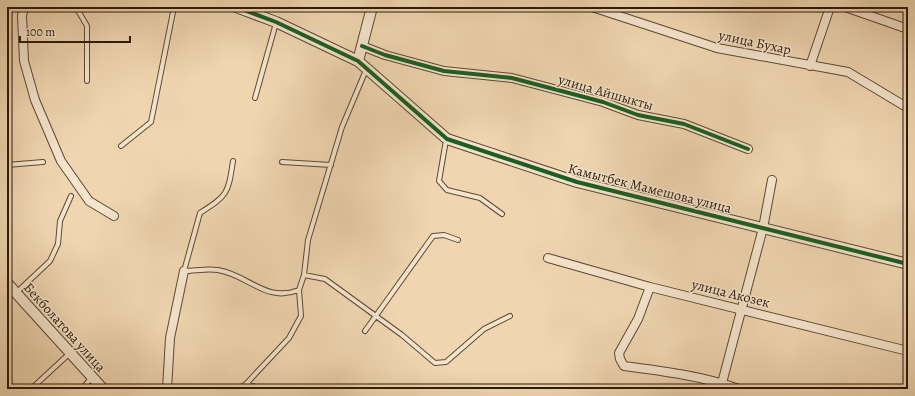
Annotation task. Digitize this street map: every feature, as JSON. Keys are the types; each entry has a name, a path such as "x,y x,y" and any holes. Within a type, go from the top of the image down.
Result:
{"street":[{"path":"24,7 22,16 24,61 35,100 61,162 90,201 114,216"},
{"name":"Камытбек Мамешова улица","path":"236,7 276,22 358,61 367,67 401,100 447,140 577,182 908,264"},
{"path":"358,61 372,7"},
{"name":"улица Бухар","path":"592,7 717,48 848,72 908,108"},
{"path":"810,66 830,7"},
{"path":"845,7 908,29"},
{"name":"улица Айшыкты","path":"362,46 385,55 444,71 512,78 603,102 638,115 684,124 748,149"},
{"path":"722,383 763,228 772,180"},
{"name":"улица Акозек","path":"548,258 650,287 908,351"},
{"path":"167,389 170,338 184,271"},
{"name":"Бекболатова улица","path":"7,283 103,389"},
{"path":"650,287 638,319 619,353 620,359 624,366 666,372 722,383 739,389"}],"lane":[{"path":"76,7 87,26 87,81"},
{"path":"121,146 151,122 174,7"},
{"path":"255,98 276,22"},
{"path":"239,389 246,384 288,338 301,316 299,290 304,275 308,240 342,127 367,67"},
{"path":"447,140 439,181 447,190 480,198 502,214"},
{"path":"233,161 229,189 217,202 200,213 184,271 217,270 239,276 268,293 289,294 299,290"},
{"path":"7,166 43,162"},
{"path":"282,162 331,165"},
{"path":"16,293 50,260 58,244 60,221 71,196"},
{"path":"365,331 433,236 444,235 458,240"},
{"path":"304,275 325,279 402,335 435,363 446,362 484,329 510,316"},
{"path":"31,389 70,353"},
{"path":"82,389 92,377"},
{"path":"246,384 262,389"}],"cycle path":[{"path":"236,7 276,22 358,61 447,139 577,182 908,264"},
{"path":"362,46 385,55 444,71 512,78 603,102 638,115 684,124 748,149"}]}
